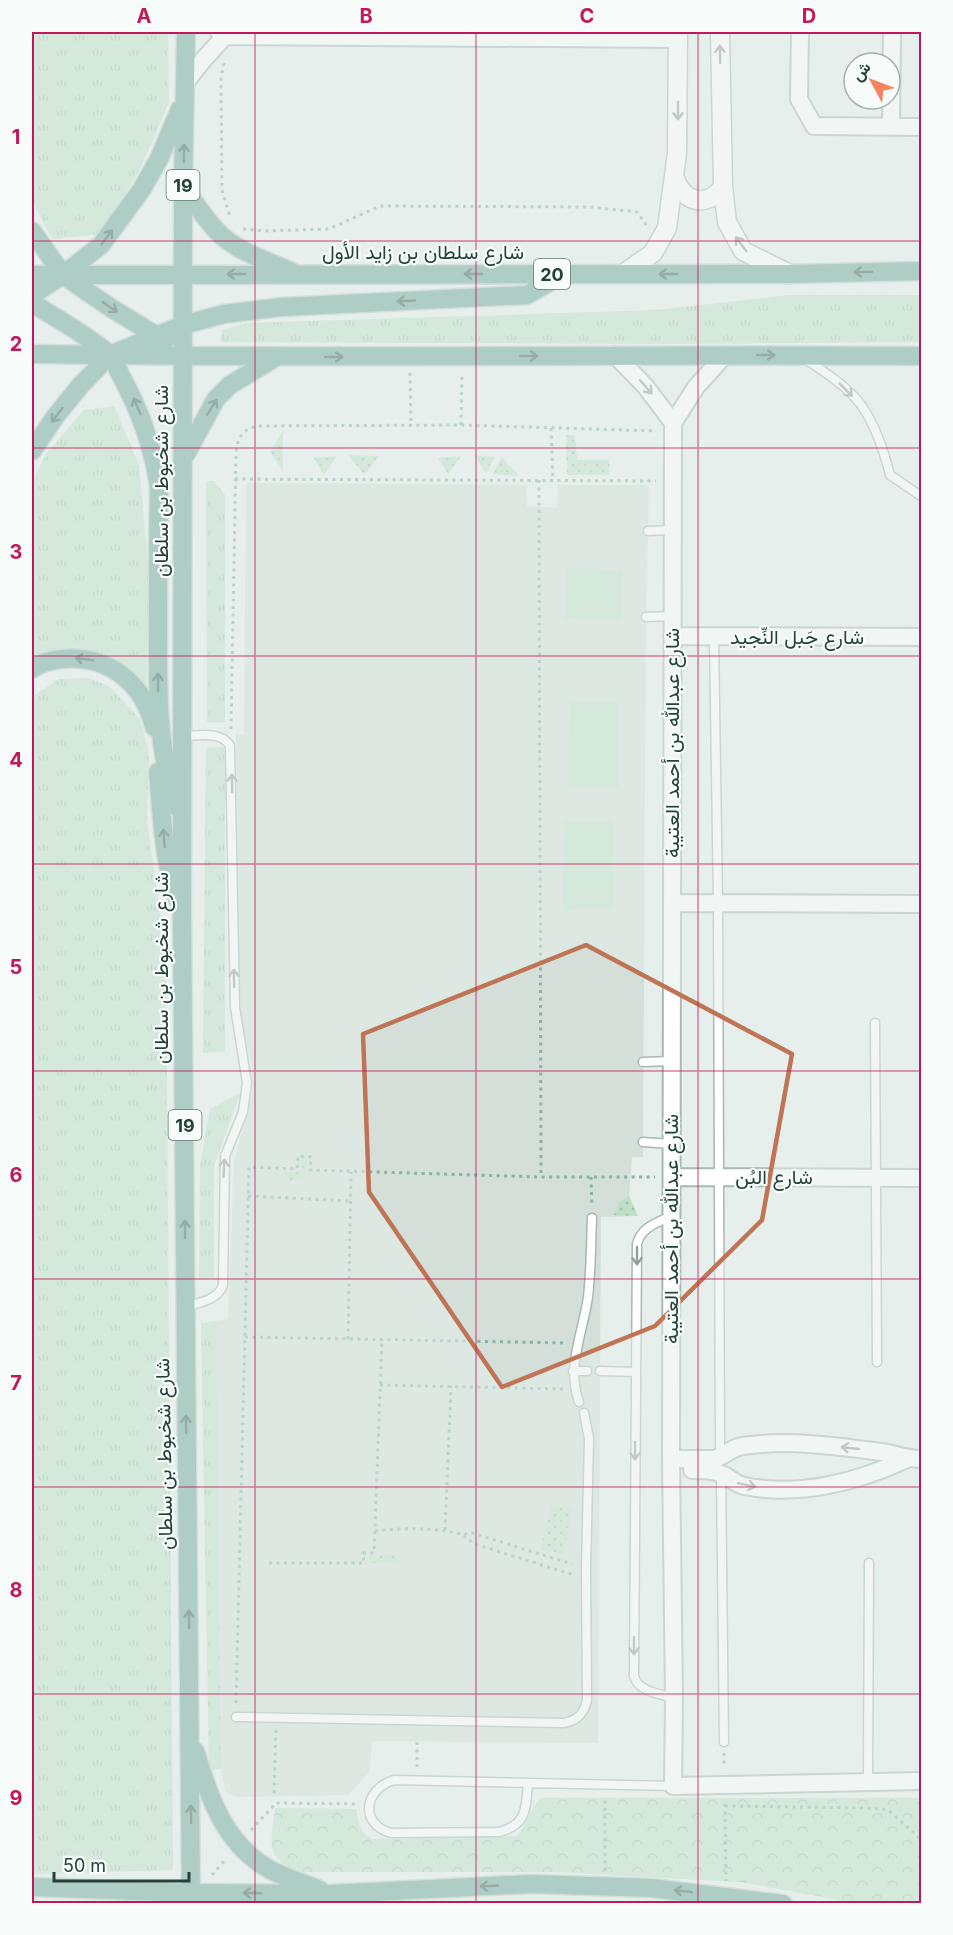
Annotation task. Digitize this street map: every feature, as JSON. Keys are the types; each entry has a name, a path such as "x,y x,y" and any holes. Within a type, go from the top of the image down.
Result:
{"main road":[{"name":"شارع شخبوط بن سلطان","path":"186,32 183,187 182,915 191,1898"},
{"path":"32,295 63,275 101,245 142,189 159,159 174,128 185,90"},
{"path":"183,187 222,236 297,274"},
{"path":"32,231 63,275 111,308 158,336 184,356"},
{"name":"شارع سلطان بن زايد الأول","path":"32,275 790,274 921,271"},
{"path":"32,451 68,402 110,355 183,325 224,314 282,306 527,295 564,274"},
{"path":"32,303 110,355 136,405 148,435 159,487 158,693 164,759 183,821"},
{"path":"32,354 276,357 921,356"},
{"path":"184,458 216,399 230,385 276,357"},
{"path":"32,669 56,659 92,660 111,667 126,677 141,694 151,714 154,730 165,851 171,884 182,915"},
{"path":"190,1733 211,1800 219,1817 238,1845 269,1869 330,1894"},
{"path":"32,1887 109,1890 191,1898 532,1884 651,1888 783,1904"},
{"path":"32,1898 53,1888"},
{"path":"109,1890 139,1904"}],"street":[{"path":"720,32 723,187 727,222 743,251 790,274"},
{"path":"800,32 799,99 814,126 921,127"},
{"path":"891,127 892,32"},
{"path":"185,90 222,34 678,35 677,153 667,228 653,253 623,274"},
{"path":"675,179 678,188 684,194 700,201 710,199 723,187"},
{"path":"615,355 646,387 673,428 696,387 725,355"},
{"name":"شارع عبدالله بن أحمد العتيبة","path":"673,428 671,1144 673,1786"},
{"name":"شارع جَبل النِّجيد","path":"672,636 921,637"},
{"path":"672,903 921,904"},
{"name":"شارع البُن","path":"672,1177 921,1178"},
{"path":"671,1465 706,1470 721,1466 736,1447 744,1445 809,1444 886,1452 914,1459"},
{"path":"721,1466 740,1485 794,1490 876,1473 914,1459"},
{"path":"673,1786 921,1781"}],"lane":[{"path":"799,355 833,378 861,406 882,444 890,475 921,496"},
{"path":"648,531 673,530"},
{"path":"646,616 673,616"},
{"path":"714,637 724,1742"},
{"path":"183,736 218,736 224,738 230,746 235,1007 246,1069 247,1093 243,1112 225,1156 222,1290 214,1297 185,1306"},
{"path":"875,1023 877,1362"},
{"path":"644,1062 672,1060"},
{"path":"643,1142 671,1144"},
{"path":"671,1215 648,1227 639,1237 637,1244 634,1676 635,1681 641,1687 674,1698"},
{"path":"579,1401 574,1389 573,1371 589,1290 592,1218"},
{"path":"573,1371 586,1371"},
{"path":"600,1371 636,1372"},
{"path":"236,1717 562,1723 579,1717 585,1709 587,1700 586,1568 589,1439 584,1413"},
{"path":"868,1782 869,1563"},
{"path":"528,1783 526,1811 522,1819 516,1826 499,1832 391,1833 382,1831 376,1825 369,1808 376,1789 394,1780 673,1786"}],"path":[{"path":"225,58 221,78 222,190 231,219"},
{"path":"233,228 264,231 329,229 380,206 590,207 637,212 648,227"},
{"path":"410,356 411,425"},
{"path":"461,425 462,356"},
{"path":"230,746 235,479 237,445 244,431 258,426 461,425 673,428"},
{"path":"551,428 553,480"},
{"path":"235,479 673,480"},
{"path":"539,480 541,1176"},
{"path":"236,1717 249,1167 297,1169 298,1156 311,1157 310,1170 591,1178 672,1177"},
{"path":"348,1339 351,1172"},
{"path":"591,1178 592,1218"},
{"path":"248,1196 350,1201"},
{"path":"245,1338 578,1343"},
{"path":"269,1563 364,1563 363,1553 374,1553 381,1340"},
{"path":"380,1384 574,1389"},
{"path":"445,1530 451,1386"},
{"path":"375,1531 421,1528 479,1535 586,1568"},
{"path":"464,1535 475,1544 586,1579"},
{"path":"274,1793 276,1718"},
{"path":"417,1742 417,1781"},
{"path":"724,1742 726,1897"},
{"path":"604,1886 605,1785"},
{"path":"209,1879 276,1803 346,1803 369,1808"},
{"path":"725,1806 888,1810 921,1840"}],"highlighted area":[{"path":"586,945 792,1054 762,1220 655,1326 502,1387 369,1192 363,1034"}],"shaded area":[{"path":"246,483 526,485 527,506 557,508 558,485 649,485 646,617 643,1157 632,1157 629,1196 638,1216 601,1217 598,1743 372,1741 370,1771 349,1795 237,1797 228,1794 225,1790 221,1769 216,1321 228,1319 234,1161 253,1092 252,1067 239,1006 236,734 244,735"}],"green space":[{"path":"32,32 168,32 169,102 141,167 101,234 52,239 32,201"},
{"path":"790,295 921,295 921,342 669,344 220,342 222,330 248,323 656,310"},
{"path":"114,406 139,465 149,575 146,691 114,665 76,649 32,661 32,482 46,454 84,410"},
{"path":"283,431 283,471 270,452"},
{"path":"566,435 575,435 577,460 609,460 610,475 567,475"},
{"path":"349,455 379,456 364,475"},
{"path":"474,455 495,457 486,473"},
{"path":"337,456 324,475 314,458"},
{"path":"461,456 448,474 438,458"},
{"path":"502,457 519,476 493,474"},
{"path":"206,481 214,481 225,495 225,722 207,722"},
{"path":"567,570 623,571 621,620 565,619"},
{"path":"88,678 109,686 140,719 149,753 147,821 166,954 173,1870 32,1874 32,697 59,679"},
{"path":"569,701 618,701 618,788 568,788"},
{"path":"225,747 225,1051 203,1053 206,748"},
{"path":"564,821 613,821 613,908 563,909"},
{"path":"240,1093 214,1166 214,1278 199,1280 200,1165 210,1109"},
{"path":"302,1159 307,1160 306,1173 301,1180 290,1181 285,1173 301,1172"},
{"path":"629,1196 638,1216 614,1215 619,1202"},
{"path":"216,1321 221,1769 209,1770 201,1323"},
{"path":"552,1504 572,1508 564,1554 540,1549"},
{"path":"369,1555 396,1555 396,1562 370,1563"},
{"path":"541,1798 921,1798 921,1903 855,1903 740,1882 556,1872 303,1872 281,1862 272,1849 275,1808 356,1809 362,1830 372,1839 518,1836"}]}
